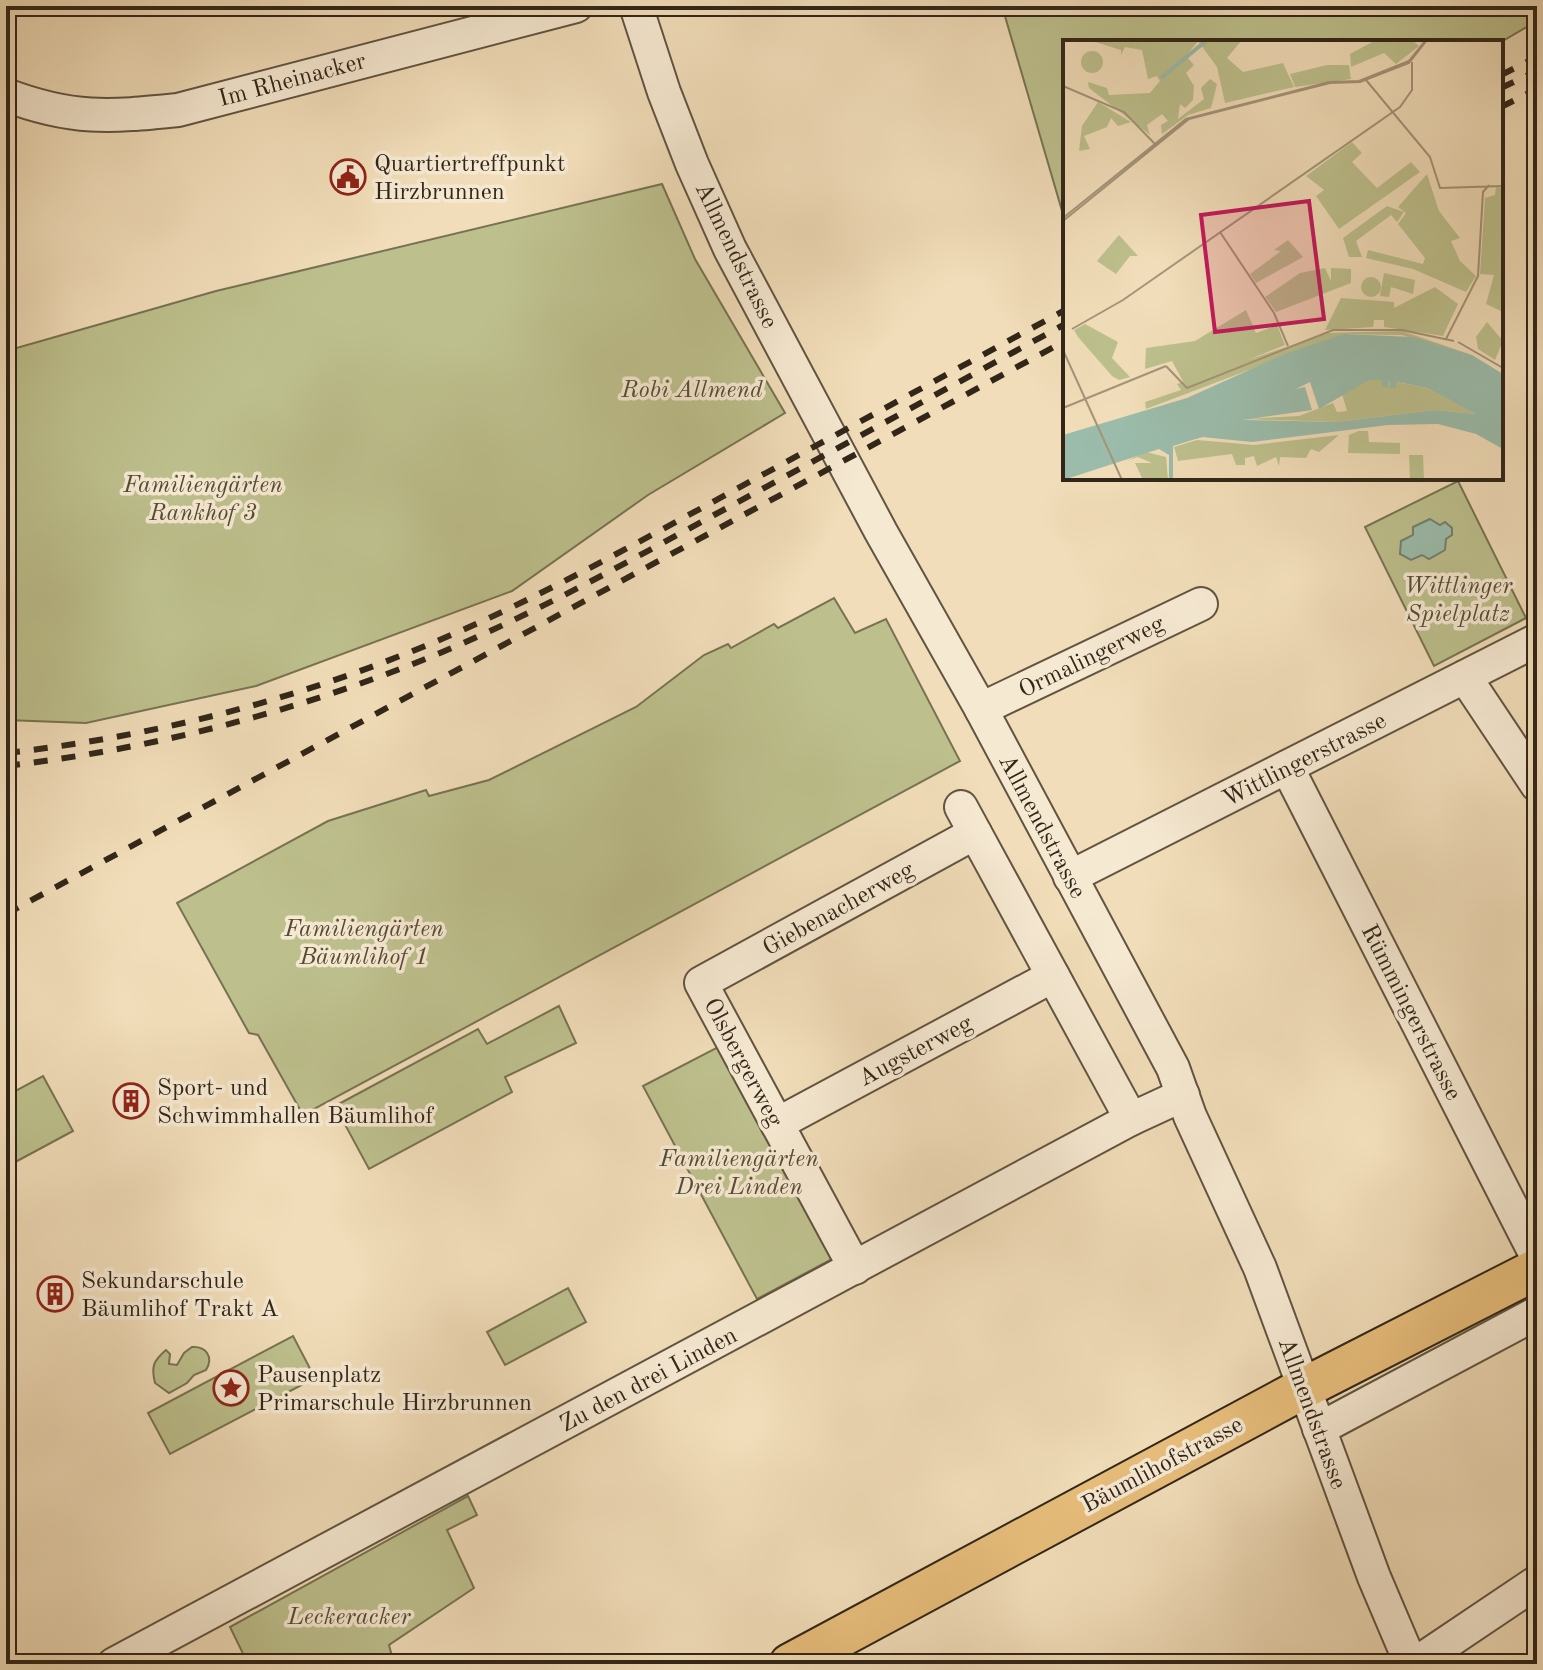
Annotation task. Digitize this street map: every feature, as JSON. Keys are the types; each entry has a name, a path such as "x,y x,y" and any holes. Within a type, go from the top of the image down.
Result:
{"main road":[{"name":"Bäumlihofstrasse","path":"790,1664 1304,1388 1537,1269"}],"street":[{"name":"Im Rheinacker","path":"6,95 57,112 81,116 178,110 576,6"},
{"name":"Allmendstrasse","path":"636,6 675,121 730,249 1173,1068 1190,1116 1260,1268 1374,1577 1413,1664"},
{"name":"Ormalingerweg","path":"981,709 1201,604"},
{"name":"Wittlingerstrasse","path":"1070,877 1537,640"},
{"path":"1465,677 1537,785"},
{"name":"Rümmingerstrasse","path":"1287,767 1537,1257"},
{"name":"Giebenacherweg","path":"701,983 968,820 1053,976"},
{"path":"1053,976 1131,1119"},
{"name":"Augsterweg","path":"777,1124 1053,976"},
{"name":"Olsbergerweg","path":"701,983 855,1268"},
{"name":"Zu den drei Linden","path":"114,1664 1131,1119 1183,1095"},
{"path":"1319,1429 1537,1313"},
{"path":"1413,1664 1537,1582"}],"green space":[{"path":"1002,6 1537,6 1537,21 1503,41 1063,40 1063,214"},
{"name":"Familiengärten Rankhof 3","path":"662,184 695,259 785,413 648,495 512,591 256,686 86,723 6,720 6,351 216,291"},
{"name":"Wittlinger Spielplatz","path":"1458,481 1526,618 1434,666 1365,527"},
{"name":"Familiengärten Bäumlihof 1","path":"834,598 855,633 886,619 960,761 303,1115 258,1035 249,1033 177,903 328,821 426,790 429,796 489,780 636,707 704,655 728,644 731,648 774,624 778,628"},
{"path":"559,1006 576,1043 505,1077 512,1092 369,1169 335,1106 478,1029 487,1044"},
{"name":"Familiengärten Drei Linden","path":"722,1045 836,1257 757,1299 643,1086"},
{"path":"43,1076 73,1131 6,1167 6,1096"},
{"path":"568,1288 586,1322 505,1365 487,1332"},
{"path":"293,1336 315,1378 170,1454 148,1413"},
{"path":"192,1347 201,1348 207,1353 209,1361 206,1370 169,1393 155,1383 154,1365 166,1350 170,1354 169,1364 177,1365"},
{"name":"Leckeracker","path":"468,1496 477,1515 447,1530 474,1588 389,1645 394,1664 248,1664 230,1627"}],"shaded area":[{"path":"1430,519 1440,525 1445,522 1452,528 1445,550 1429,559 1422,555 1411,560 1400,554 1401,541 1413,535 1413,527"}],"railway":[{"path":"1503,74 1537,57"},
{"path":"1503,87 1537,71"},
{"path":"1503,106 1537,89"},
{"path":"6,753 158,729 258,704 357,672 444,638 597,564 1063,311"},
{"path":"6,766 108,751 258,716 356,685 445,651 600,576 1063,325"},
{"path":"6,914 1063,342"}],"place":[{"name":"Quartiertreffpunkt Hirzbrunnen","path":"348,177"},
{"name":"Sport- und Schwimmhallen Bäumlihof","path":"131,1101"},
{"name":"Sekundarschule Bäumlihof Trakt A","path":"55,1294"},
{"name":"Pausenplatz Primarschule Hirzbrunnen","path":"231,1388"}],"park label":[{"name":"Robi Allmend","path":"692,389"}]}
